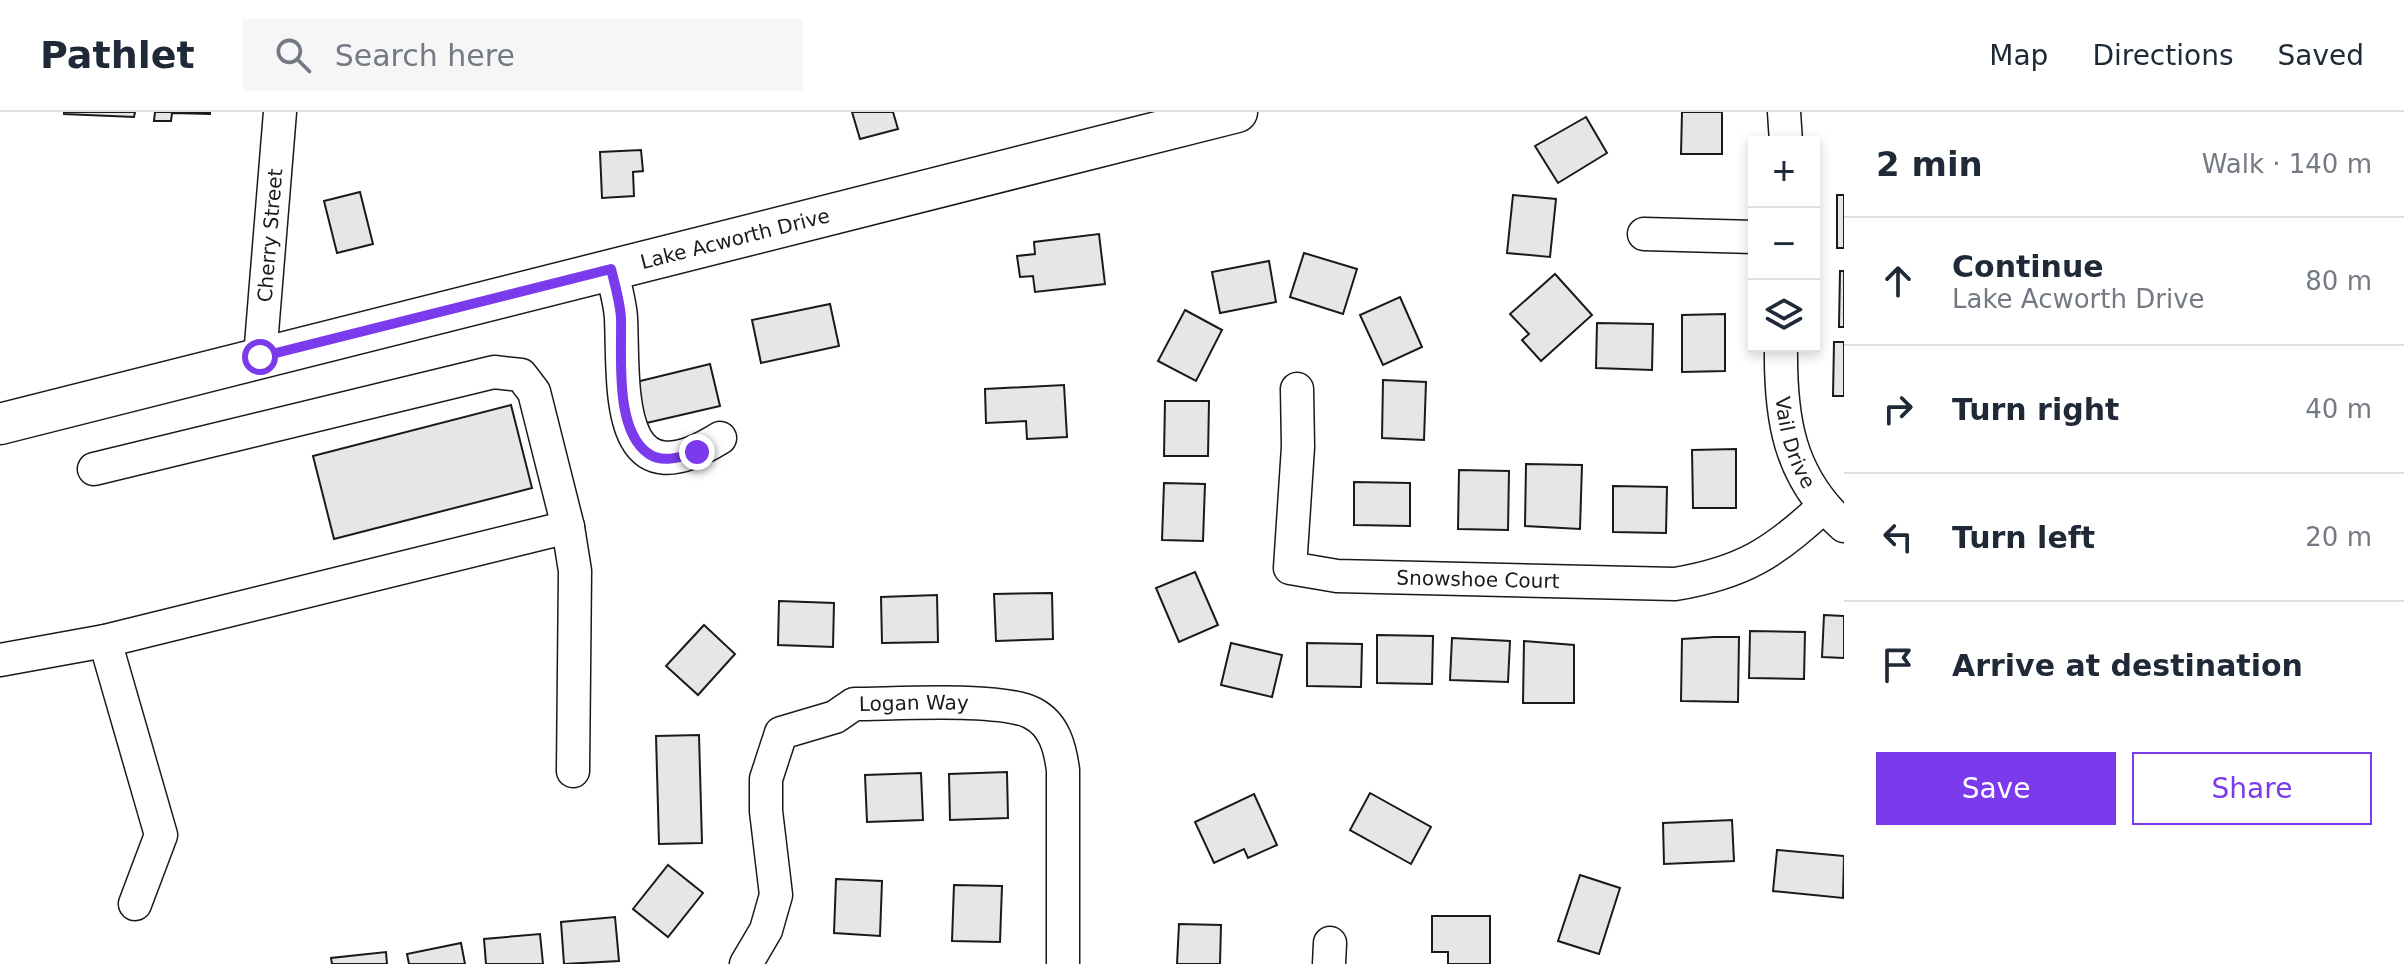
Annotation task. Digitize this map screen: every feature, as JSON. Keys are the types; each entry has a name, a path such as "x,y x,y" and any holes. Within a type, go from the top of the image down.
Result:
{"main road":[{"name":"Lake Acworth Drive","path":"0,424 1237,112"}],"street":[{"name":"Cherry Street","path":"260,357 280,112"},
{"path":"1784,112 1786,136"},
{"path":"1644,234 1748,237"},
{"path":"611,269 621,315 622,389 628,422 636,439 650,455 670,459 697,452 720,438"},
{"name":"Vail Drive","path":"1781,352 1782,406 1788,437 1807,484 1834,516"},
{"path":"94,469 494,372 521,375 534,392 568,527 575,571 573,771"},
{"name":"Snowshoe Court","path":"1297,389 1298,447 1290,568 1368,578 1675,584 1715,578 1754,561 1834,516"},
{"path":"0,660 105,641 568,527"},
{"path":"105,641 161,835 135,904"},
{"name":"Logan Way","path":"746,964 766,930 776,895 766,811 766,779 781,733 835,717 854,704 1009,705 1034,713 1050,729 1060,748 1063,770 1063,964"}],"building":[{"path":"64,112 135,112 134,117"},
{"path":"155,112 210,114 172,113 171,121 154,121"},
{"path":"852,112 893,112 898,129 860,139"},
{"path":"1682,112 1722,112 1722,154 1681,154"},
{"path":"1586,117 1607,153 1558,183 1535,146"},
{"path":"641,150 643,171 633,172 634,196 602,198 600,152"},
{"path":"360,192 373,244 337,253 324,201"},
{"path":"1513,195 1556,199 1550,257 1507,253"},
{"path":"1837,195 1844,195 1844,248 1837,248"},
{"path":"1099,234 1105,284 1035,292 1033,276 1020,277 1017,256 1035,254 1034,242"},
{"path":"1304,253 1357,269 1343,314 1290,297"},
{"path":"1269,261 1276,302 1220,313 1212,272"},
{"path":"1840,271 1844,271 1844,327 1839,327"},
{"path":"1555,274 1592,315 1541,361 1522,340 1529,334 1510,314"},
{"path":"1400,297 1422,347 1383,365 1360,315"},
{"path":"830,304 839,346 761,363 752,320"},
{"path":"1185,310 1222,330 1196,381 1158,361"},
{"path":"1725,314 1725,371 1682,372 1682,315"},
{"path":"1597,323 1653,324 1652,370 1596,368"},
{"path":"1834,342 1844,342 1844,396 1833,396"},
{"path":"710,364 720,406 642,424 632,383"},
{"path":"1383,380 1426,382 1424,440 1382,438"},
{"path":"1064,385 1067,437 1027,439 1026,421 986,423 985,389"},
{"path":"1165,401 1209,401 1208,456 1164,456"},
{"path":"511,405 532,488 334,539 313,456"},
{"path":"1736,449 1736,508 1693,508 1692,450"},
{"path":"1526,464 1582,465 1580,529 1525,526"},
{"path":"1459,470 1509,471 1508,530 1458,529"},
{"path":"1354,482 1410,483 1410,526 1354,525"},
{"path":"1164,483 1205,484 1203,541 1162,540"},
{"path":"1613,486 1667,487 1666,533 1613,532"},
{"path":"1195,572 1218,625 1179,642 1156,588"},
{"path":"1052,593 1053,639 996,641 994,594"},
{"path":"937,595 938,642 882,643 881,597"},
{"path":"779,601 834,603 833,647 778,645"},
{"path":"1824,615 1844,616 1844,658 1822,657"},
{"path":"704,625 735,654 698,695 666,666"},
{"path":"1750,631 1805,632 1804,679 1749,678"},
{"path":"1377,635 1433,636 1432,684 1377,683"},
{"path":"1739,637 1738,702 1681,701 1682,639"},
{"path":"1452,638 1510,641 1508,682 1450,680"},
{"path":"1524,641 1574,645 1574,703 1523,703"},
{"path":"1231,643 1282,655 1272,697 1221,685"},
{"path":"1307,643 1362,644 1361,687 1307,686"},
{"path":"699,735 702,843 659,844 656,736"},
{"path":"1007,772 1008,818 950,820 949,774"},
{"path":"921,773 923,820 867,822 865,775"},
{"path":"1370,793 1431,827 1411,864 1350,830"},
{"path":"1254,794 1277,845 1248,858 1244,849 1214,863 1195,822"},
{"path":"1732,820 1734,861 1664,864 1663,823"},
{"path":"1777,850 1844,856 1843,898 1773,891"},
{"path":"668,865 703,893 668,937 633,909"},
{"path":"1580,875 1620,888 1599,954 1558,941"},
{"path":"836,879 882,881 880,936 834,933"},
{"path":"954,885 1002,886 1000,942 952,941"},
{"path":"1432,916 1490,916 1490,964 1448,964 1448,952 1432,952"},
{"path":"615,917 619,961 564,964 561,922"},
{"path":"1179,924 1221,925 1220,964 1177,964"},
{"path":"540,934 543,964 486,964 484,939"},
{"path":"461,943 465,964 409,964 407,954"},
{"path":"386,952 387,964 332,964 331,958"}],"route":[{"path":"260,357 611,269 621,315 622,389 628,422 636,439 650,455 670,459 697,452"}]}
